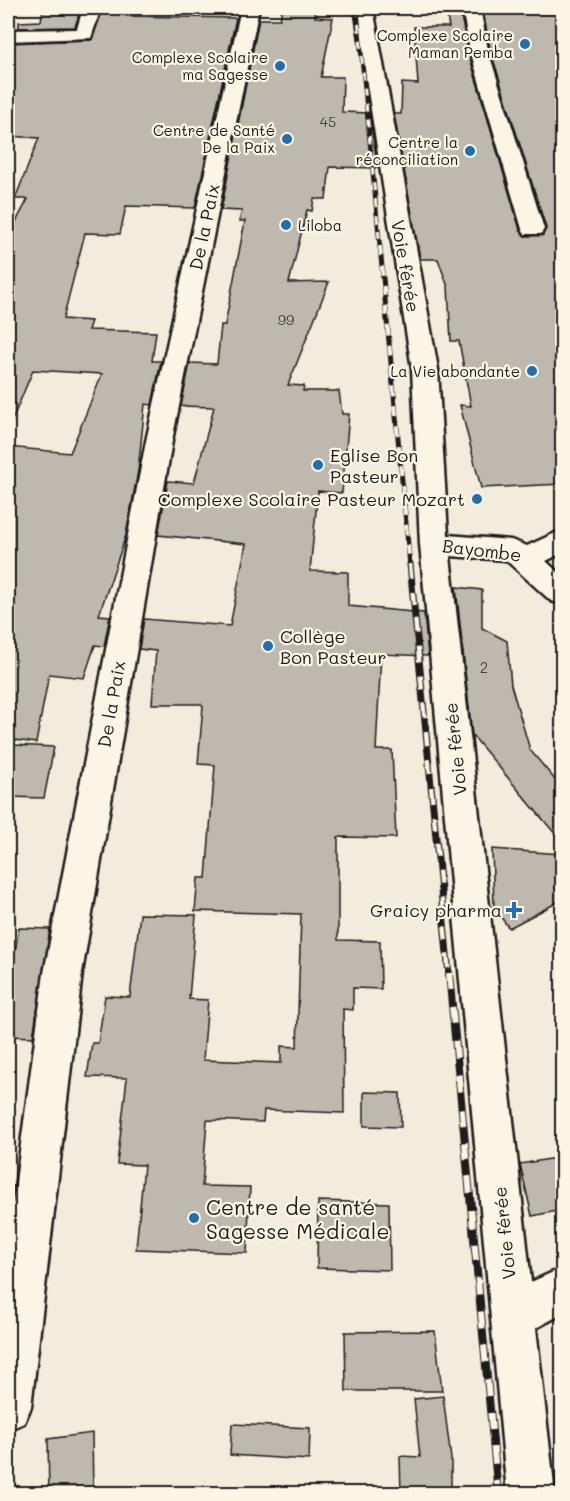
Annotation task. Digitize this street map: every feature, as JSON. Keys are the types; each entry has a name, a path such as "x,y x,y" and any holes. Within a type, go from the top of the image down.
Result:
{"street":[{"path":"8,36 86,34 92,8"},
{"name":"De la Paix","path":"8,1407 67,949 159,441 250,8"},
{"name":"Voie férée","path":"364,8 425,369 434,544 531,1494"},
{"path":"471,8 479,50 533,229"},
{"name":"Bayombe","path":"434,544 511,549 524,557 546,550 562,540"},
{"path":"524,557 562,593"},
{"path":"513,1316 562,1290"}],"building":[{"path":"43,8 81,8 75,27 19,28 19,22 41,21"},
{"path":"282,8 316,8 315,17 333,18 321,77 343,77 342,112 369,113 378,168 330,167 326,199 314,199 312,211 307,210 289,283 329,282 288,385 304,386 303,391 339,391 342,414 349,414 342,493 318,491 310,571 348,572 348,606 424,613 428,656 381,654 376,750 392,750 396,838 338,837 338,940 380,941 381,989 353,988 353,1010 343,1009 344,1113 264,1110 263,1122 207,1120 202,1186 250,1187 247,1253 136,1249 144,1165 117,1164 127,1078 87,1077 92,1043 98,1043 105,996 130,997 140,914 196,915 189,999 208,1000 203,1060 281,1063 281,1046 297,1047 301,914 195,911 198,878 206,878 215,765 198,764 203,706 201,704 152,704 156,651 139,649 144,619 230,626 246,544 158,535 168,481 194,483 214,407 181,406 190,363 217,364 221,325 225,325 245,221 239,221 242,211 221,210 259,19 280,19"},
{"path":"489,8 562,8 562,484 481,488 460,405 471,406 459,341 451,341 448,287 438,259 420,259 394,114 401,114 402,83 418,84 414,27 449,27 446,11 460,11 468,51 520,230 525,236 543,235 546,228 490,49 483,11 490,11"},
{"path":"103,10 127,10 126,16 236,18 195,208 126,206 120,234 85,233 63,319 91,321 88,330 156,332 152,361 161,361 152,405 145,404 138,471 126,535 99,615 110,616 104,646 95,645 84,678 49,674 36,743 8,739 8,447 70,453 102,374 33,370 8,430 8,237 28,199 15,199 39,138 8,136 8,43 91,40"},
{"path":"456,587 482,590 482,628 507,641 511,685 530,750 562,788 562,842 472,735"},
{"path":"13,745 54,747 44,798 8,797 8,769"},
{"path":"492,849 562,854 562,900 509,928 494,908"},
{"path":"19,928 50,929 33,1037 8,1036 8,975 11,975"},
{"path":"364,1092 400,1093 401,1127 364,1126"},
{"path":"562,1157 562,1210 532,1216 520,1164"},
{"path":"318,1201 389,1203 390,1270 317,1268"},
{"path":"435,1331 442,1391 346,1391 345,1332"},
{"path":"443,1396 451,1459 451,1494 401,1494 400,1456 420,1457 414,1399"},
{"path":"232,1424 310,1428 309,1460 230,1455"},
{"path":"92,1433 93,1494 49,1494 48,1439"}],"railway":[{"path":"357,8 380,248"},
{"path":"380,246 410,566"},
{"path":"410,564 449,975"},
{"path":"449,973 498,1494"}],"place":[{"name":"Complexe Scolaire Maman Pemba","path":"525,44"},
{"name":"Complexe Scolaire ma Sagesse","path":"280,66"},
{"name":"Centre de Santé De la Paix","path":"287,139"},
{"name":"Centre la réconciliation","path":"470,151"},
{"name":"Liloba","path":"286,225"},
{"name":"La Vie abondante","path":"532,371"},
{"name":"Eglise Bon Pasteur","path":"318,465"},
{"name":"Complexe Scolaire Pasteur Mozart","path":"477,499"},
{"name":"Collège Bon Pasteur","path":"268,646"},
{"name":"Graicy pharma","path":"514,910"},
{"name":"Centre de santé Sagesse Médicale","path":"194,1218"}]}
